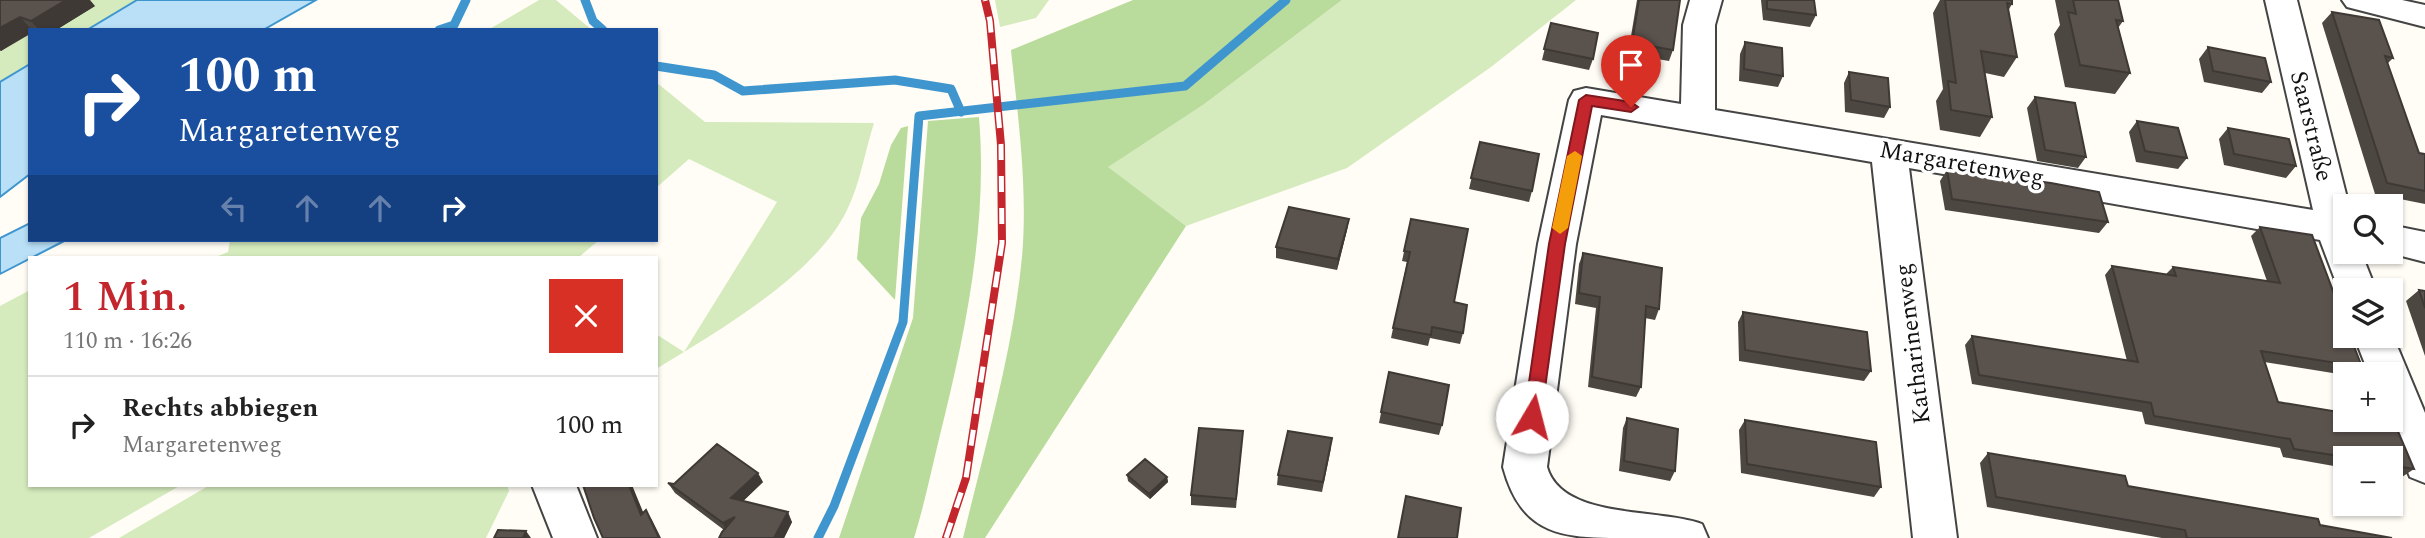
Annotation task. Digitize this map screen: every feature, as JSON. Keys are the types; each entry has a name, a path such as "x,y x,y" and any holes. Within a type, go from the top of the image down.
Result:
{"street":[{"path":"1699,118 1699,26 1706,0"},
{"name":"Saarstraße","path":"2281,0 2333,198"},
{"path":"2358,0 2425,16"},
{"name":"Margaretenweg","path":"1686,538 1578,520 1555,511 1532,489 1525,467 1557,244 1586,100 2333,228"},
{"name":"Katharinenweg","path":"1889,150 1935,538"},
{"path":"2403,242 2425,247"},
{"path":"2403,409 2425,464"},
{"path":"555,487 575,538"}],"green space":[{"path":"0,0 137,0 90,28 28,28 28,65 0,82"},
{"path":"539,0 556,0 590,28 491,28"},
{"path":"995,0 1049,0 1036,18 1000,27"},
{"path":"1133,0 1342,0 1203,105 1108,167 1186,226 985,538 963,538 1005,363 1022,257 1023,179 1011,50"},
{"path":"1342,0 1576,0 1491,67 1347,168 1186,226 1107,167 1203,105"},
{"path":"658,84 705,122 874,123 852,200 832,234 813,257 763,300 684,351 777,202 689,159 658,186"},
{"path":"979,117 980,199 972,280 957,360 914,538 839,538 913,318 928,121"},
{"path":"908,126 895,300 857,259 861,218 879,184 891,145 901,128"},
{"path":"230,242 597,242 580,256 218,256 228,252"},
{"path":"28,291 28,487 178,487 89,538 0,538 0,306"},
{"path":"658,335 684,352 658,368"},
{"path":"207,487 508,487 509,491 486,538 119,538"}],"water":[{"path":"137,0 316,0 267,28 90,28"},
{"path":"28,65 28,176 0,197 0,82"},
{"path":"28,224 28,242 62,242 35,256 28,256 28,260 0,274 0,238"}],"building":[{"path":"0,0 66,0 31,21 20,17 0,28"},
{"path":"1639,0 1680,0 1673,50 1632,43"},
{"path":"1767,0 1814,0 1816,15 1767,9"},
{"path":"1945,0 2012,0 2012,4 2007,3 2017,57 1981,51 1992,117 1951,110 1948,81 1956,83"},
{"path":"2073,0 2118,0 2123,21 2116,20 2130,73 2080,65 2068,12 2076,14"},
{"path":"2332,12 2379,20 2393,58 2385,56 2419,153 2425,154 2425,191 2387,183"},
{"path":"1551,23 1598,33 1593,59 1544,49"},
{"path":"1745,42 1782,48 1783,76 1744,69"},
{"path":"2208,47 2265,58 2271,82 2213,71"},
{"path":"1849,72 1888,78 1890,107 1851,100"},
{"path":"2035,97 2075,103 2086,157 2045,150"},
{"path":"2137,121 2178,128 2187,158 2145,151"},
{"path":"2228,128 2289,139 2296,166 2234,154"},
{"path":"1480,142 1539,154 1532,191 1471,178"},
{"path":"1947,170 2099,192 2108,222 1952,199"},
{"path":"1289,207 1349,219 1338,259 1276,247"},
{"path":"1411,219 1468,229 1454,302 1467,305 1463,333 1432,327 1431,335 1393,328 1410,252 1404,251"},
{"path":"2260,227 2312,235 2333,291 2333,348 2355,348 2360,362 2333,362 2261,351 2278,402 2333,411 2333,432 2398,432 2414,469 2403,467 2403,446 2333,446 2333,455 2294,449 2290,439 2154,416 2151,403 1979,375 1972,336 2138,362 2112,266 2176,276 2173,267 2280,283"},
{"path":"1583,253 1662,268 1659,309 1646,306 1641,387 1592,377 1600,297 1579,293"},
{"path":"2419,290 2425,291 2425,308"},
{"path":"1743,312 1867,332 1871,371 1745,350"},
{"path":"1389,372 1449,385 1442,425 1381,412"},
{"path":"1627,418 1678,429 1675,471 1624,461"},
{"path":"1745,420 1876,442 1881,487 1747,464"},
{"path":"1199,428 1243,431 1236,499 1191,495"},
{"path":"1288,431 1332,438 1323,482 1278,475"},
{"path":"717,444 758,473 731,498 788,512 774,538 719,538 735,517 723,523 668,483 674,484"},
{"path":"1988,453 2125,476 2128,486 2318,519 2320,525 2392,538 2187,538 2185,530 1996,497"},
{"path":"1145,459 1167,477 1149,494 1127,475"},
{"path":"584,487 630,487 641,515 646,510 659,538 603,538"},
{"path":"1406,496 1461,508 1457,538 1398,538"},
{"path":"498,530 526,531 523,538 494,538"}],"waterway":[{"path":"445,28 454,25 466,0"},
{"path":"585,0 593,21 601,28"},
{"path":"961,111 1185,86 1286,0"},
{"path":"658,66 714,75 743,91 895,80 951,89 961,111"},
{"path":"818,538 834,506 903,322 919,116 961,111"}],"railway":[{"path":"946,538 966,478 1002,243 1001,145 990,21 985,0"}],"slow traffic":[{"path":"1560,228 1575,156"}],"route":[{"path":"1532,417 1557,244 1586,100 1631,107"}]}
